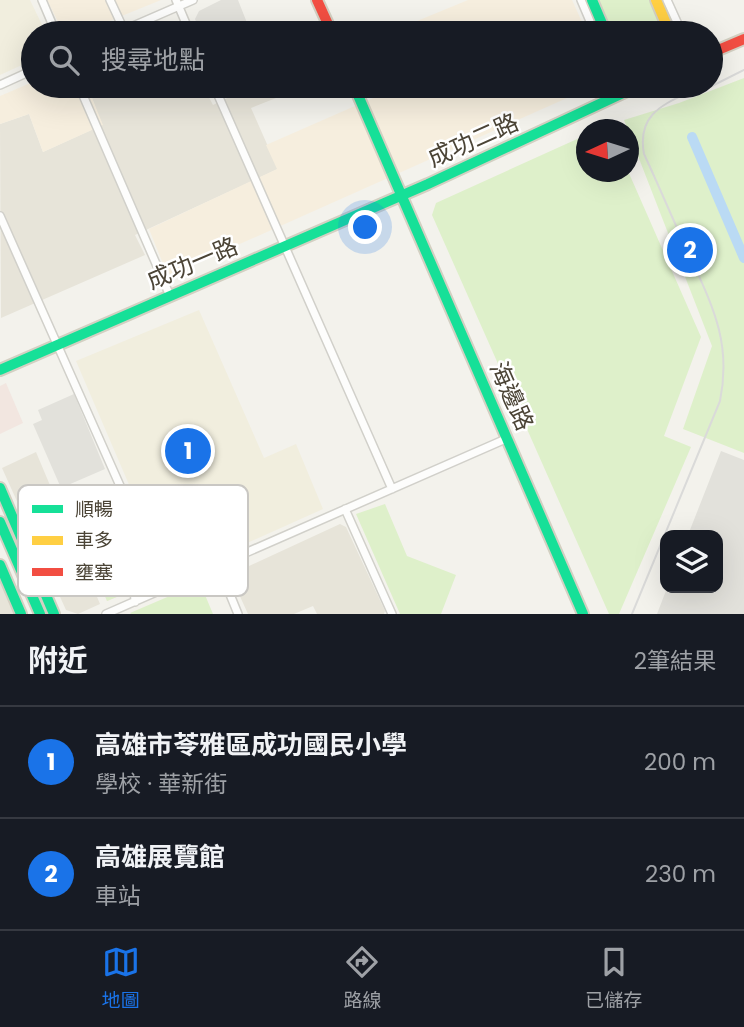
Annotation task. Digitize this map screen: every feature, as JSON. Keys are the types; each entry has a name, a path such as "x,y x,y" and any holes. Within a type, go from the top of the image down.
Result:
{"street":[{"path":"42,0 51,21"},
{"path":"110,0 117,21"},
{"path":"142,21 177,3 193,0"},
{"path":"317,0 327,21"},
{"path":"580,0 590,21"},
{"path":"592,0 601,21"},
{"path":"656,0 665,21"},
{"path":"667,0 677,21"},
{"path":"177,3 185,21"},
{"path":"723,48 744,39"},
{"path":"0,85 21,75"},
{"path":"84,98 170,296"},
{"path":"219,98 391,489"},
{"name":"海邊路","path":"360,98 583,614"},
{"name":"成功二路","path":"401,195 592,110 611,98"},
{"name":"成功一路","path":"0,370 401,195"},
{"path":"0,216 120,485"},
{"path":"248,552 508,438"},
{"path":"0,488 18,530"},
{"path":"345,509 392,614"},
{"path":"0,522 18,563"},
{"path":"0,565 21,614"},
{"path":"32,596 40,614"},
{"path":"46,596 54,614"},
{"path":"135,596 135,602"},
{"path":"106,614 148,596"},
{"path":"231,596 238,614"}],"shaded area":[{"path":"0,0 30,0 40,21 21,21 21,65 0,75"},
{"path":"47,0 161,0 109,21 58,21"},
{"path":"221,0 238,0 246,21 196,21 199,11"},
{"path":"468,0 572,0 582,21 417,21"},
{"path":"21,87 21,98 92,98 103,125 43,152 29,114 0,124 0,96"},
{"path":"92,98 209,98 213,105 227,98 276,98 251,108 278,169 135,235 145,255 1,318 0,124 29,114 43,152 102,125"},
{"path":"373,98 567,98 168,276 149,229 277,169 266,145"},
{"path":"199,310 264,458 296,444 323,509 248,543 248,485 129,485 76,361"},
{"path":"6,383 23,423 0,434 0,386"},
{"path":"74,394 105,469 68,485 60,485 33,424 42,420 38,410"},
{"path":"721,451 744,460 744,614 657,614 665,593 723,593 723,530 690,530"},
{"path":"36,452 50,485 18,485 18,504 2,468"},
{"path":"340,524 346,527 385,611 384,614 317,614 313,606 294,614 248,614 240,596 248,596 248,566"},
{"path":"0,577 17,614 0,614"},
{"path":"60,596 97,596 100,604 78,614 66,610"},
{"path":"105,596 119,596 107,601"}],"green space":[{"path":"598,0 649,0 659,21 607,21"},
{"path":"744,78 744,453 683,429 712,346 639,159 639,119 627,119 692,98 723,98 723,86"},
{"path":"576,140 576,182 633,182 701,337 664,436 691,447 619,614 609,614 432,215 436,203"},
{"path":"385,504 407,556 456,575 441,614 400,614 356,514"},
{"path":"105,596 119,596 107,601"},
{"path":"170,596 205,596 213,614 131,614"}],"waterway":[{"path":"692,137 744,258"}],"tram line":[{"path":"723,80 744,70"},
{"path":"632,614 720,401 723,380 718,324 644,154 643,139 650,118 657,110 677,98"}],"traffic: fast":[{"path":"592,0 601,21"},
{"path":"359,98 583,614"},
{"path":"0,370 428,184 612,98"},
{"path":"0,488 18,530"},
{"path":"0,522 18,563"},
{"path":"0,565 21,614"},
{"path":"32,596 40,614"},
{"path":"46,596 54,614"}],"traffic: slow":[{"path":"656,0 665,21"}],"traffic: jam":[{"path":"317,0 327,21"},
{"path":"723,48 744,39"}],"place":[{"name":"高雄展覽館","path":"690,250"},
{"name":"高雄市苓雅區成功國民小學","path":"188,451"}]}
